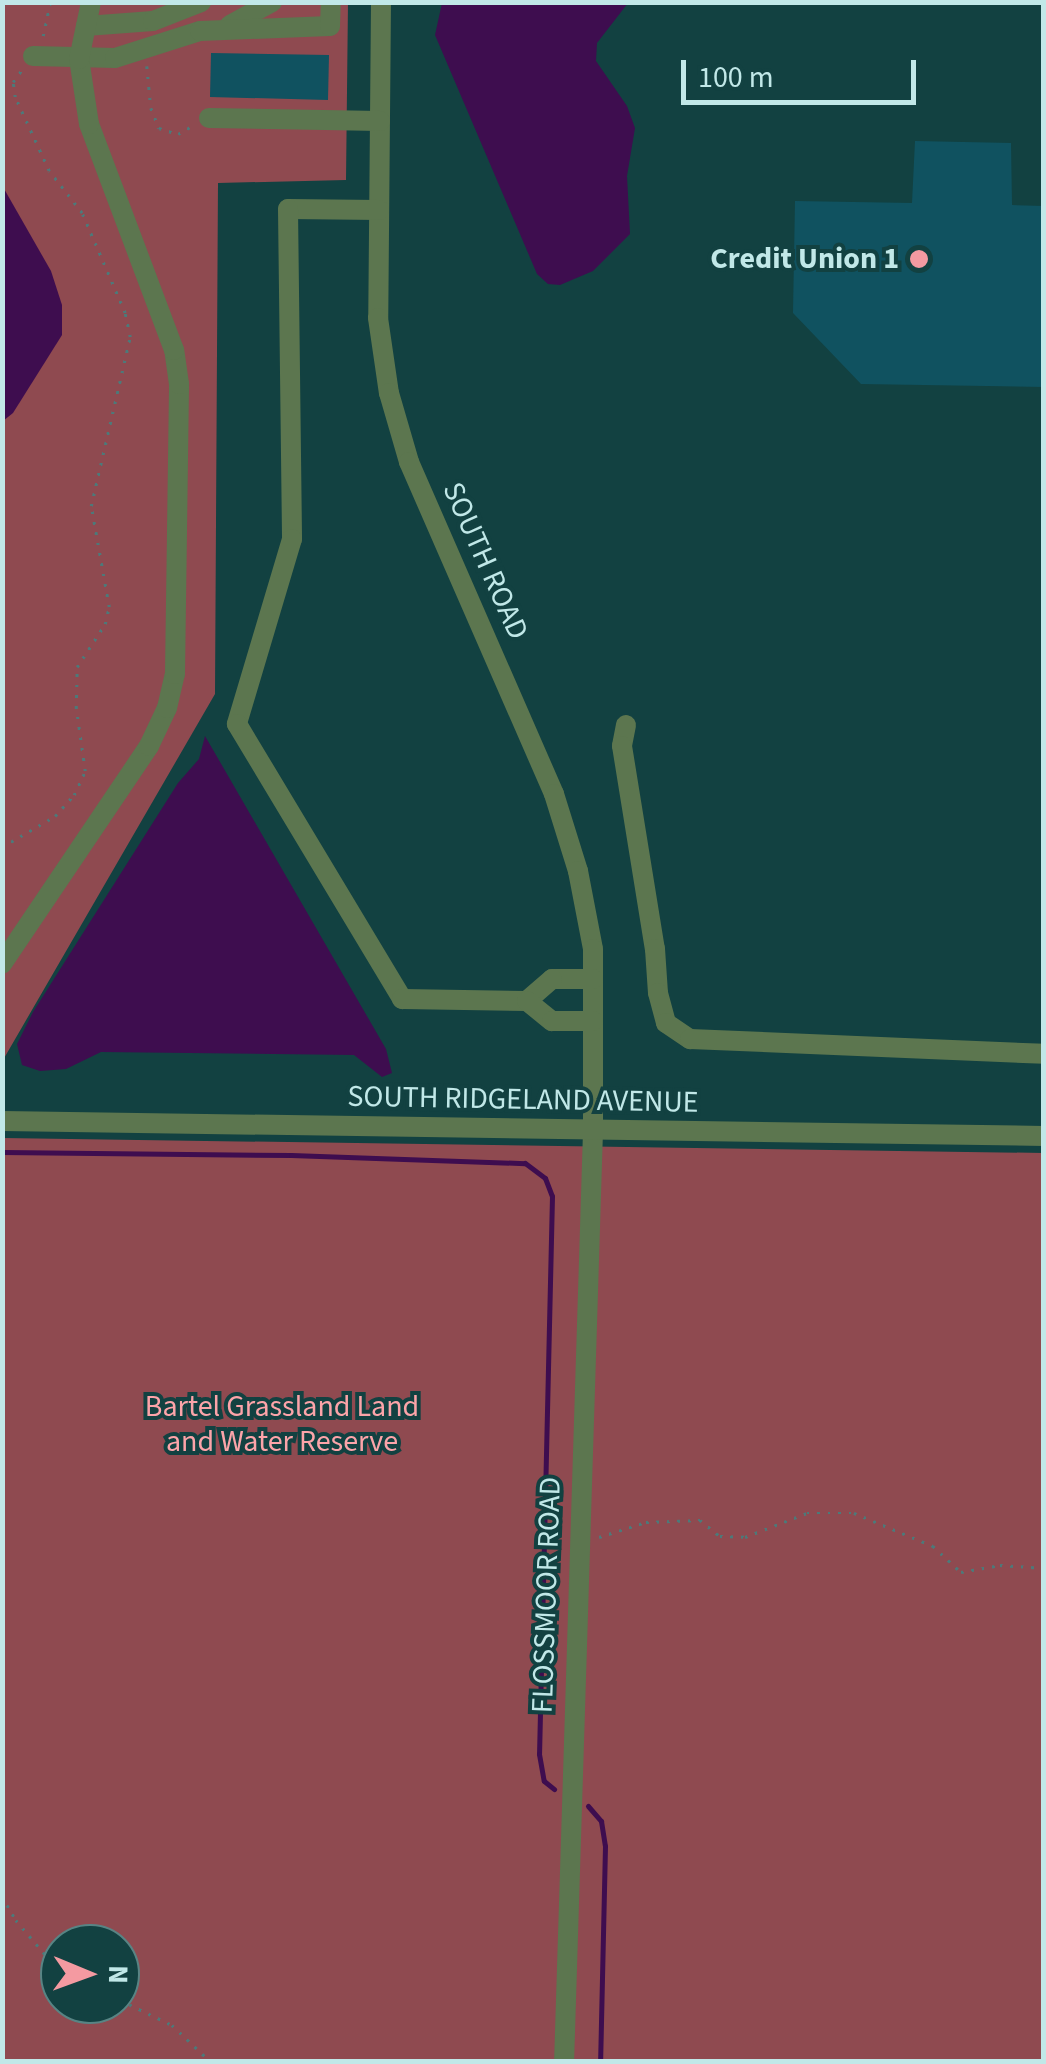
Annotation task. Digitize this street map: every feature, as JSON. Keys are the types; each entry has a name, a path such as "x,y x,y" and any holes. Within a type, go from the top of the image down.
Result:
{"street":[{"path":"2,964 149,746 167,708 175,674 179,384 174,350 89,124 70,58 77,2"},
{"path":"70,58 86,26 91,2"},
{"path":"86,26 154,21 201,2"},
{"path":"33,56 115,58 219,28 272,2"},
{"path":"219,28 330,26 331,2"},
{"name":"SOUTH ROAD","path":"380,2 378,318 389,393 409,462 554,794 578,871 593,949 593,1131"},
{"path":"43,36 50,51 70,58"},
{"path":"210,118 380,121"},
{"path":"379,210 288,210 292,539 237,724 402,999 526,1000 552,1021 593,1021"},
{"path":"626,725 622,746 655,949 658,994 666,1022 690,1039 1044,1054"},
{"path":"526,1000 552,979 593,979"},
{"name":"SOUTH RIDGELAND AVENUE","path":"2,1122 1044,1136"},
{"name":"FLOSSMOOR ROAD","path":"564,2062 593,1131"}],"path":[{"path":"2,847 55,816 74,796 85,771 76,708 76,668 105,624 110,608 91,506 130,337 125,313 82,213 49,171 15,97 13,82 43,36 50,2"},
{"path":"146,50 151,108 159,128 178,134 210,118"},
{"path":"578,1544 646,1522 700,1520 720,1536 745,1537 807,1513 854,1513 933,1546 962,1572 1000,1565 1044,1568"},
{"path":"2,1896 40,1948"},
{"path":"140,2010 172,2025 211,2062"}],"green space":[{"path":"3,3 348,3 346,180 218,183 215,694 3,1060"},
{"name":"Bartel Grassland Land and Water Reserve","path":"3,1138 1043,1153 1043,2061 3,2061"}],"shaded area":[{"path":"442,3 628,3 597,43 596,61 627,106 635,128 627,176 630,234 593,271 560,285 548,284 537,274 435,35"},
{"path":"3,187 51,271 62,305 62,335 13,413 3,421"},
{"path":"205,736 386,1049 392,1073 382,1077 354,1055 101,1052 66,1069 40,1071 22,1065 17,1044 33,1012 178,783 199,759"}],"building":[{"path":"211,53 329,55 328,100 210,97"},
{"name":"Credit Union 1","path":"915,141 1011,143 1012,205 1044,206 1044,387 861,384 793,313 795,201 912,203"}],"waterway":[{"path":"2,1152 291,1155 525,1163 545,1178 552,1196 539,1754 544,1781 554,1789"},
{"path":"588,1806 601,1821 605,1846 600,2062"}],"place":[{"name":"Credit Union 1","path":"919,259"}]}
